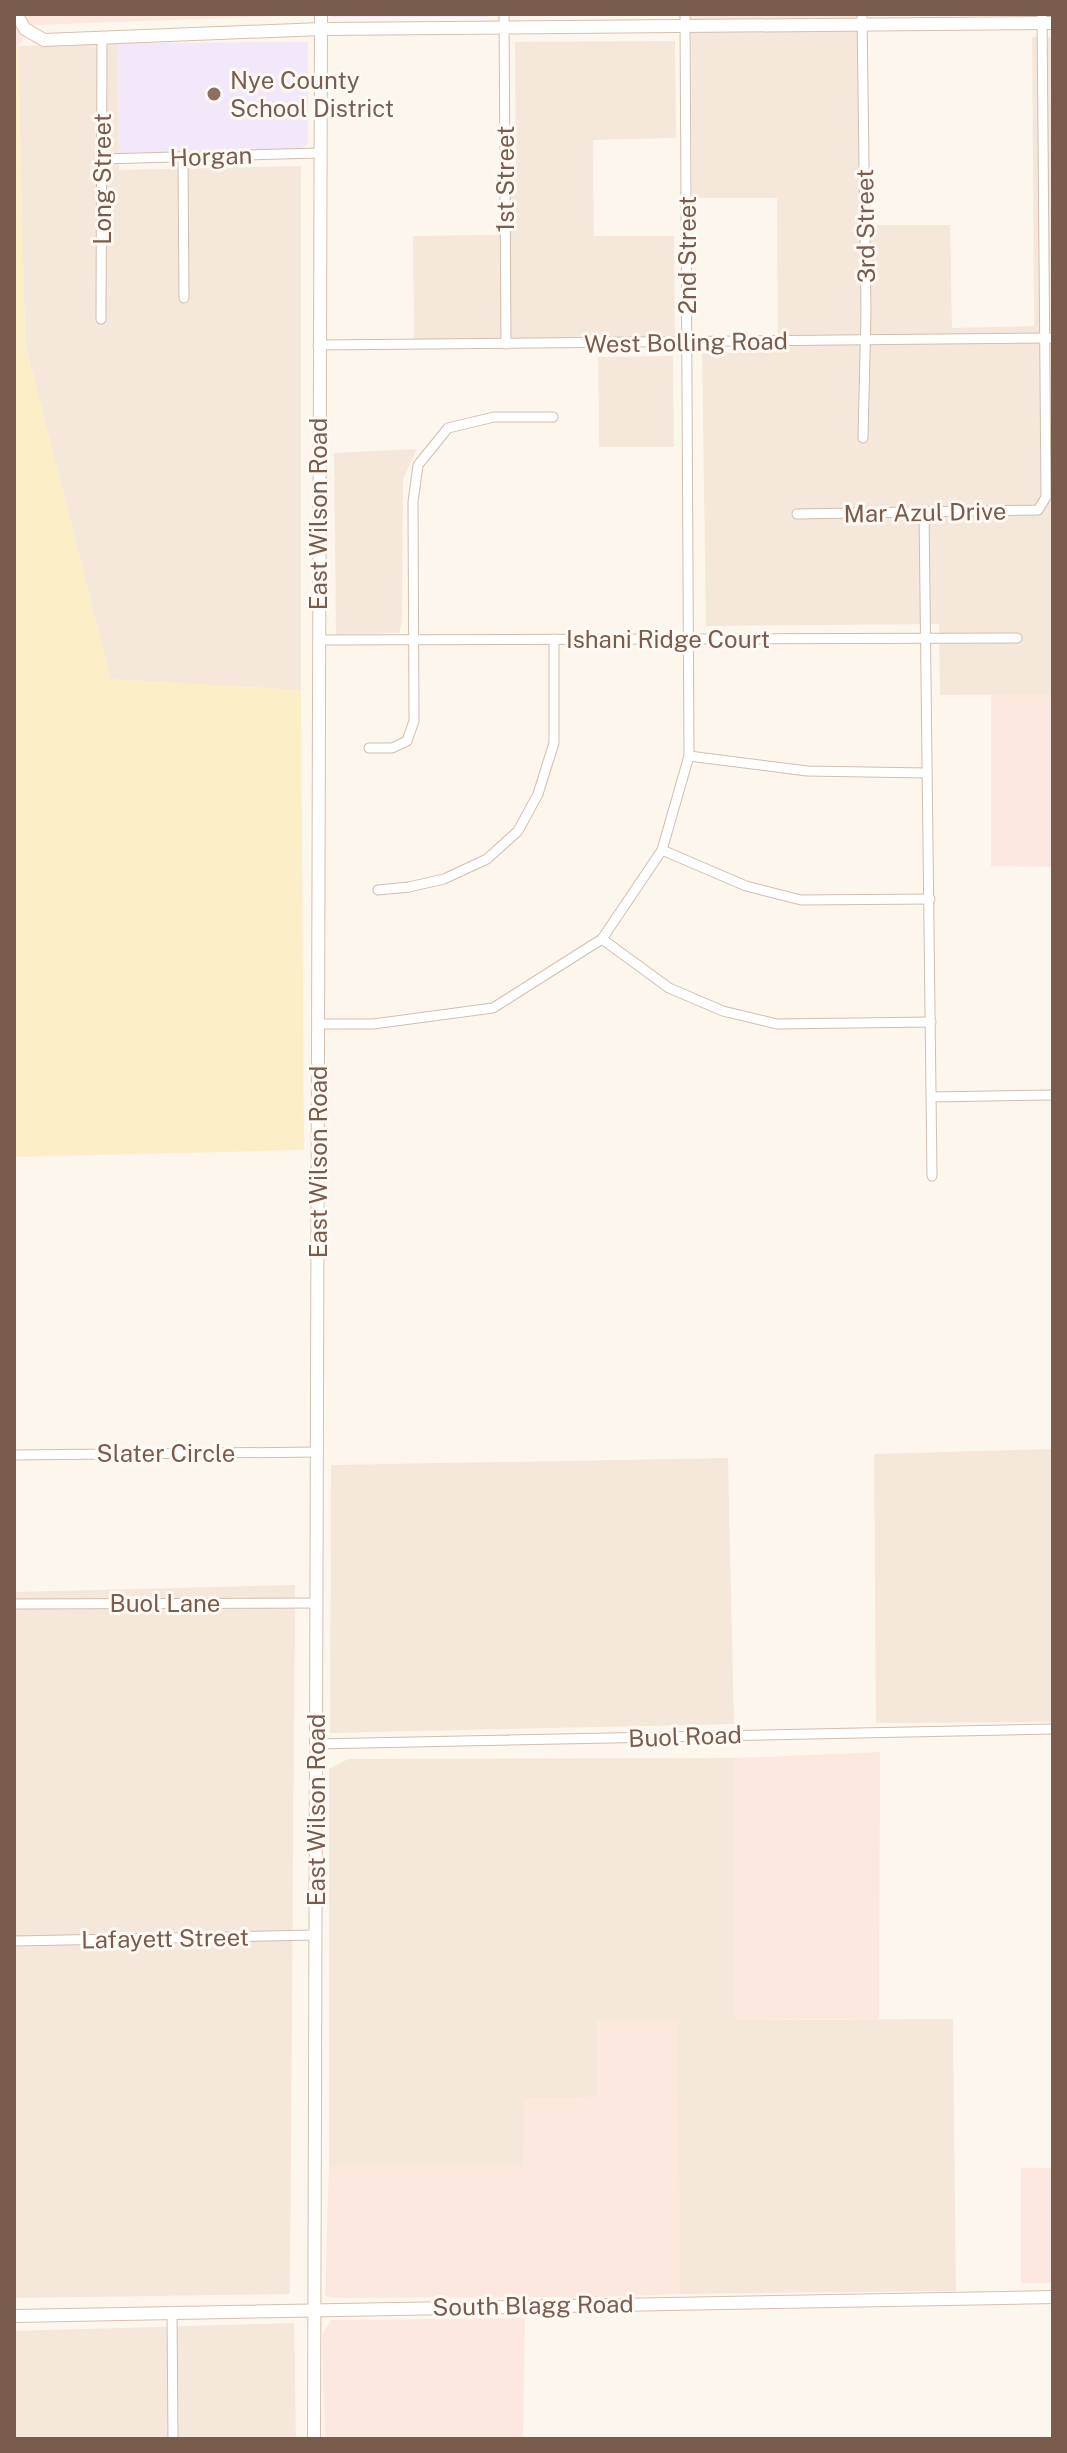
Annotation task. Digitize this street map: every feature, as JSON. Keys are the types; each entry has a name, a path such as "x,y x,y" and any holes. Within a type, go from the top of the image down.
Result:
{"street":[{"path":"16,14 25,29 44,40 504,21 1046,20 1049,338"},
{"name":"East Wilson Road","path":"314,2439 321,14"},
{"name":"3rd Street","path":"862,19 863,438"},
{"name":"2nd Street","path":"602,939 662,850 689,756 686,20"},
{"name":"1st Street","path":"504,21 506,344"},
{"name":"Long Street","path":"101,319 102,38"},
{"name":"Horgan","path":"102,159 319,153"},
{"path":"183,158 184,298"},
{"name":"West Bolling Road","path":"318,345 1049,338"},
{"name":"Mar Azul Drive","path":"797,514 1038,510 1046,497 1049,338"},
{"path":"369,748 392,748 407,741 414,721 413,502 418,465 448,428 494,417 553,417"},
{"path":"924,512 932,1176"},
{"name":"Ishani Ridge Court","path":"318,640 1017,638"},
{"path":"378,890 444,879 487,859 518,831 538,794 554,743 554,639"},
{"path":"689,756 807,771 926,773"},
{"path":"662,850 746,886 801,900 930,899"},
{"path":"318,1024 373,1024 493,1008 602,939 669,988 723,1011 777,1024 931,1022"},
{"path":"932,1097 1053,1095"},
{"name":"Slater Circle","path":"14,1455 318,1452"},
{"name":"Buol Lane","path":"14,1604 317,1603"},
{"name":"Buol Road","path":"316,1744 1053,1729"},
{"name":"Lafayett Street","path":"14,1941 316,1935"},
{"name":"South Blagg Road","path":"14,2316 1053,2297"},
{"path":"172,2313 173,2439"}],"shaded area":[{"path":"14,14 310,15 35,25 14,47"},
{"path":"331,14 489,14 489,17 331,17"},
{"path":"691,14 858,14 860,225 950,225 952,328 1034,326 1032,37 1053,37 1053,694 940,695 939,624 706,626 702,353 778,352 777,198 692,198"},
{"path":"675,41 676,138 593,140 594,236 674,236 675,338 414,340 413,236 499,235 499,165 516,164 515,42"},
{"name":"Nye County School District","path":"308,42 308,144 300,149 119,153 118,43"},
{"path":"118,43 119,170 301,166 301,690 111,680 25,343 18,46"},
{"path":"673,356 674,447 599,447 598,357"},
{"path":"417,449 403,479 402,621 399,633 336,635 334,453"},
{"path":"991,694 1053,694 1053,867 991,866"},
{"path":"1053,1449 1053,1722 876,1723 874,1454"},
{"path":"728,1458 734,1724 330,1733 331,1465"},
{"path":"295,1585 290,2294 14,2298 14,1592"},
{"path":"880,1752 879,2019 735,2020 735,1758"},
{"path":"735,1758 736,2020 953,2019 956,2291 680,2294 677,2021 524,2167 329,2167 329,1769 348,1759"},
{"path":"597,2021 678,2021 680,2294 600,2297 325,2296 329,2167 523,2167 524,2098 597,2097"},
{"path":"1021,2168 1053,2168 1053,2283 1021,2283"},
{"path":"525,2318 523,2439 325,2439 322,2334 331,2320"},
{"path":"294,2323 296,2439 14,2439 14,2331"}],"sand":[{"path":"18,46 25,343 111,679 301,690 304,1150 14,1157 14,47"}],"place":[{"name":"Nye County School District","path":"214,94"}]}
